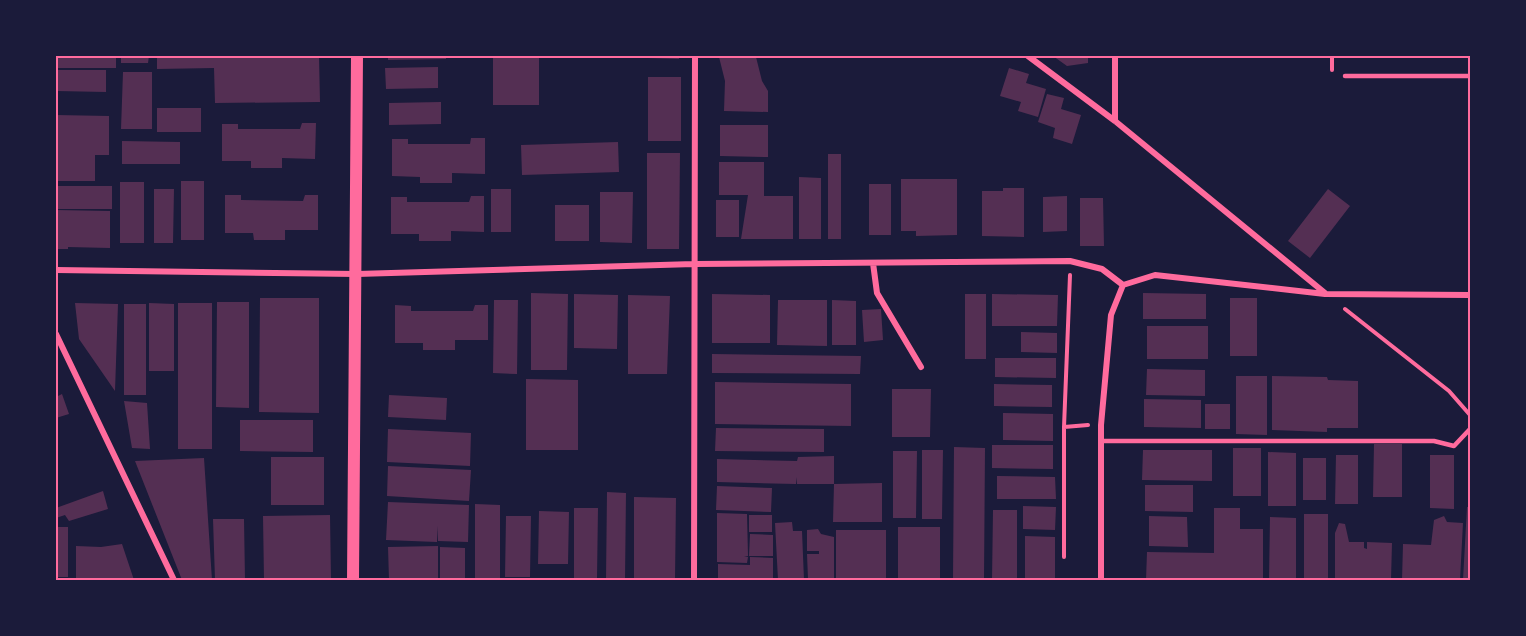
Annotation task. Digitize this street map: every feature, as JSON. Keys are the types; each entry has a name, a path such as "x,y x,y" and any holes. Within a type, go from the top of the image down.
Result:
{"main road":[{"path":"353,580 357,56"}],"street":[{"path":"694,580 695,56"},
{"path":"1028,56 1115,121 1325,294"},
{"path":"1115,56 1115,121"},
{"path":"56,270 357,274 694,264 1070,261 1102,269 1123,285"},
{"path":"873,263 877,293 921,367"},
{"path":"1123,285 1155,276 1325,294 1470,295"},
{"path":"1101,580 1101,424 1112,315 1123,285"},
{"path":"56,334 174,580"}],"lane":[{"path":"1344,76 1470,76"},
{"path":"1102,441 1434,441 1454,446 1470,429"}],"path":[{"path":"1064,556 1070,261"},
{"path":"1325,294 1449,391 1470,415"},
{"path":"1065,427 1101,424"}],"building":[{"path":"56,56 116,56 116,68 56,68"},
{"path":"121,56 149,56 148,63 121,63"},
{"path":"157,56 319,56 320,102 215,103 214,68 157,69"},
{"path":"388,56 446,56 446,59 388,60"},
{"path":"493,56 539,56 539,105 493,105"},
{"path":"647,56 679,56 679,59 647,58"},
{"path":"1053,56 1088,56 1088,63 1067,66"},
{"path":"1385,56 1414,56 1414,58 1385,58"},
{"path":"719,57 756,57 762,81 768,91 768,112 724,111 725,81"},
{"path":"438,67 438,88 386,89 385,68"},
{"path":"1009,68 1029,74 1026,83 1046,89 1038,117 1018,111 1021,102 1000,96"},
{"path":"56,70 106,70 106,92 56,91"},
{"path":"123,72 152,72 152,129 121,129"},
{"path":"648,77 681,77 681,141 648,141"},
{"path":"1047,94 1064,98 1061,109 1081,115 1072,144 1053,138 1055,128 1038,122"},
{"path":"441,102 441,124 389,125 389,103"},
{"path":"157,108 201,108 201,132 157,132"},
{"path":"56,115 109,116 109,155 95,155 95,181 56,181"},
{"path":"302,123 316,123 315,159 282,158 282,168 251,168 251,161 222,161 222,124 238,124 238,129 300,129"},
{"path":"720,125 768,125 768,157 720,156"},
{"path":"471,138 485,138 485,174 452,173 452,183 420,183 420,177 392,176 392,139 408,139 408,144 470,144"},
{"path":"122,141 180,142 180,164 122,164"},
{"path":"618,142 619,172 522,175 521,145"},
{"path":"647,153 680,153 679,249 647,249"},
{"path":"828,154 841,154 841,239 828,239"},
{"path":"719,162 764,162 764,196 793,196 793,239 741,239 748,195 719,195"},
{"path":"799,177 821,178 821,239 799,239"},
{"path":"901,179 957,179 957,235 916,236 916,231 901,231"},
{"path":"181,181 204,181 204,240 181,240"},
{"path":"120,182 144,182 144,243 120,243"},
{"path":"869,184 891,184 891,235 869,235"},
{"path":"56,186 112,186 112,209 56,209"},
{"path":"1003,188 1024,188 1024,237 982,236 982,191 1003,191"},
{"path":"154,189 174,189 173,243 154,243"},
{"path":"491,189 511,189 511,232 491,232"},
{"path":"1328,189 1350,206 1310,258 1288,241"},
{"path":"600,192 633,192 632,243 600,242"},
{"path":"225,195 241,195 241,200 303,201 305,195 318,195 318,230 285,230 285,240 254,240 253,233 225,233"},
{"path":"471,196 484,196 484,232 451,231 451,241 419,241 419,234 391,234 391,197 407,197 407,202 469,202"},
{"path":"1067,196 1067,231 1043,232 1043,197"},
{"path":"1080,198 1103,198 1104,246 1080,246"},
{"path":"716,200 739,200 739,237 716,237"},
{"path":"555,205 589,205 589,241 555,241"},
{"path":"56,210 110,211 110,248 56,249"},
{"path":"531,293 568,294 567,370 531,370"},
{"path":"1143,293 1206,294 1206,319 1143,319"},
{"path":"574,294 618,295 617,349 574,348"},
{"path":"712,294 770,295 770,343 712,343"},
{"path":"965,294 986,294 986,359 965,359"},
{"path":"992,294 1058,295 1057,326 992,326"},
{"path":"628,295 670,296 667,374 628,374"},
{"path":"260,298 319,298 319,413 259,412"},
{"path":"1230,298 1257,298 1257,356 1230,356"},
{"path":"494,300 518,300 517,374 493,373"},
{"path":"778,300 827,300 827,346 777,345"},
{"path":"832,300 856,301 856,345 832,345"},
{"path":"217,302 249,302 249,408 216,407"},
{"path":"75,303 118,304 115,391 79,339"},
{"path":"149,303 174,304 174,371 149,371"},
{"path":"178,303 212,303 212,449 178,449"},
{"path":"124,304 146,304 146,395 124,395"},
{"path":"395,305 411,306 411,311 473,311 475,305 488,305 488,340 455,340 455,350 423,350 423,343 395,343"},
{"path":"881,309 883,340 864,342 862,310"},
{"path":"1147,326 1208,326 1208,359 1147,359"},
{"path":"1021,332 1057,333 1057,353 1021,352"},
{"path":"712,354 861,356 860,374 712,373"},
{"path":"995,358 1056,358 1056,378 995,377"},
{"path":"1147,369 1205,370 1205,396 1146,395"},
{"path":"1236,376 1267,376 1267,435 1236,434"},
{"path":"1272,376 1327,377 1328,380 1358,381 1358,428 1327,428 1327,432 1272,430"},
{"path":"526,379 578,380 578,450 526,450"},
{"path":"715,382 851,384 851,426 715,424"},
{"path":"994,384 1052,385 1052,407 994,406"},
{"path":"892,389 931,389 930,437 892,437"},
{"path":"62,394 69,414 56,418 56,397"},
{"path":"389,395 447,398 446,420 388,417"},
{"path":"1144,399 1201,400 1201,428 1144,427"},
{"path":"124,401 147,403 150,449 132,448"},
{"path":"1205,404 1230,404 1230,429 1205,429"},
{"path":"1003,413 1053,414 1053,441 1003,440"},
{"path":"240,420 313,420 313,452 240,451"},
{"path":"716,428 824,429 824,452 715,451"},
{"path":"388,429 471,433 470,466 387,462"},
{"path":"1374,444 1402,444 1402,497 1373,497"},
{"path":"992,445 1053,445 1053,469 992,468"},
{"path":"954,447 985,448 984,580 953,580"},
{"path":"1233,448 1261,448 1261,496 1233,496"},
{"path":"922,450 943,450 942,519 922,519"},
{"path":"1143,450 1212,450 1212,481 1142,480"},
{"path":"893,451 917,451 916,518 893,518"},
{"path":"1268,452 1296,453 1296,506 1268,506"},
{"path":"1336,455 1358,455 1358,504 1335,504"},
{"path":"1430,455 1454,455 1454,509 1430,508"},
{"path":"834,456 834,484 797,484 796,477 796,484 717,482 717,459 797,461 798,457"},
{"path":"271,457 324,457 324,505 271,505"},
{"path":"204,458 212,580 182,580 135,461"},
{"path":"1303,458 1326,458 1326,500 1303,500"},
{"path":"388,466 471,470 469,501 387,496"},
{"path":"997,476 1055,477 1056,499 997,499"},
{"path":"882,483 882,522 833,522 834,484"},
{"path":"1145,485 1193,485 1193,512 1145,511"},
{"path":"717,486 772,488 771,512 716,510"},
{"path":"103,491 108,509 69,521 65,515 56,518 56,508"},
{"path":"607,492 626,493 625,580 606,580"},
{"path":"634,497 676,498 675,580 634,580"},
{"path":"388,502 469,505 468,542 438,541 437,526 437,542 386,540"},
{"path":"475,504 500,505 500,580 475,580"},
{"path":"1023,506 1056,507 1055,530 1023,529"},
{"path":"1467,507 1470,507 1470,580 1463,580"},
{"path":"574,508 598,508 597,578 574,578"},
{"path":"1214,508 1240,508 1240,529 1263,529 1263,580 1146,580 1147,552 1214,553"},
{"path":"993,510 1017,510 1017,580 992,580"},
{"path":"539,511 569,512 568,564 538,564"},
{"path":"717,513 747,514 748,556 744,557 748,557 747,563 717,562"},
{"path":"1304,514 1328,514 1328,580 1304,580"},
{"path":"330,515 331,580 264,580 263,516"},
{"path":"749,515 772,515 772,532 749,532"},
{"path":"506,516 531,516 530,577 505,577"},
{"path":"1149,516 1187,517 1188,547 1149,546"},
{"path":"1444,516 1447,522 1463,523 1460,580 1402,580 1403,544 1431,545 1434,520"},
{"path":"1270,517 1296,518 1296,580 1269,580"},
{"path":"213,519 244,519 245,580 215,580"},
{"path":"792,522 793,531 802,531 804,580 778,580 775,523"},
{"path":"1339,523 1345,524 1349,542 1364,542 1364,548 1367,549 1367,542 1392,543 1391,580 1335,580 1335,533"},
{"path":"56,527 68,527 68,577 56,577"},
{"path":"898,527 940,527 940,580 898,580"},
{"path":"818,529 821,534 834,537 834,580 808,579 807,554 819,554 819,551 807,551 807,530"},
{"path":"836,530 886,530 886,579 836,578"},
{"path":"750,534 773,535 773,556 749,556"},
{"path":"1025,536 1055,537 1055,580 1025,580"},
{"path":"122,544 134,580 76,580 76,546 101,547"},
{"path":"438,546 438,580 389,580 388,547"},
{"path":"440,547 465,548 465,580 440,580"},
{"path":"750,557 773,558 773,579 718,580 718,564 750,565"}]}
